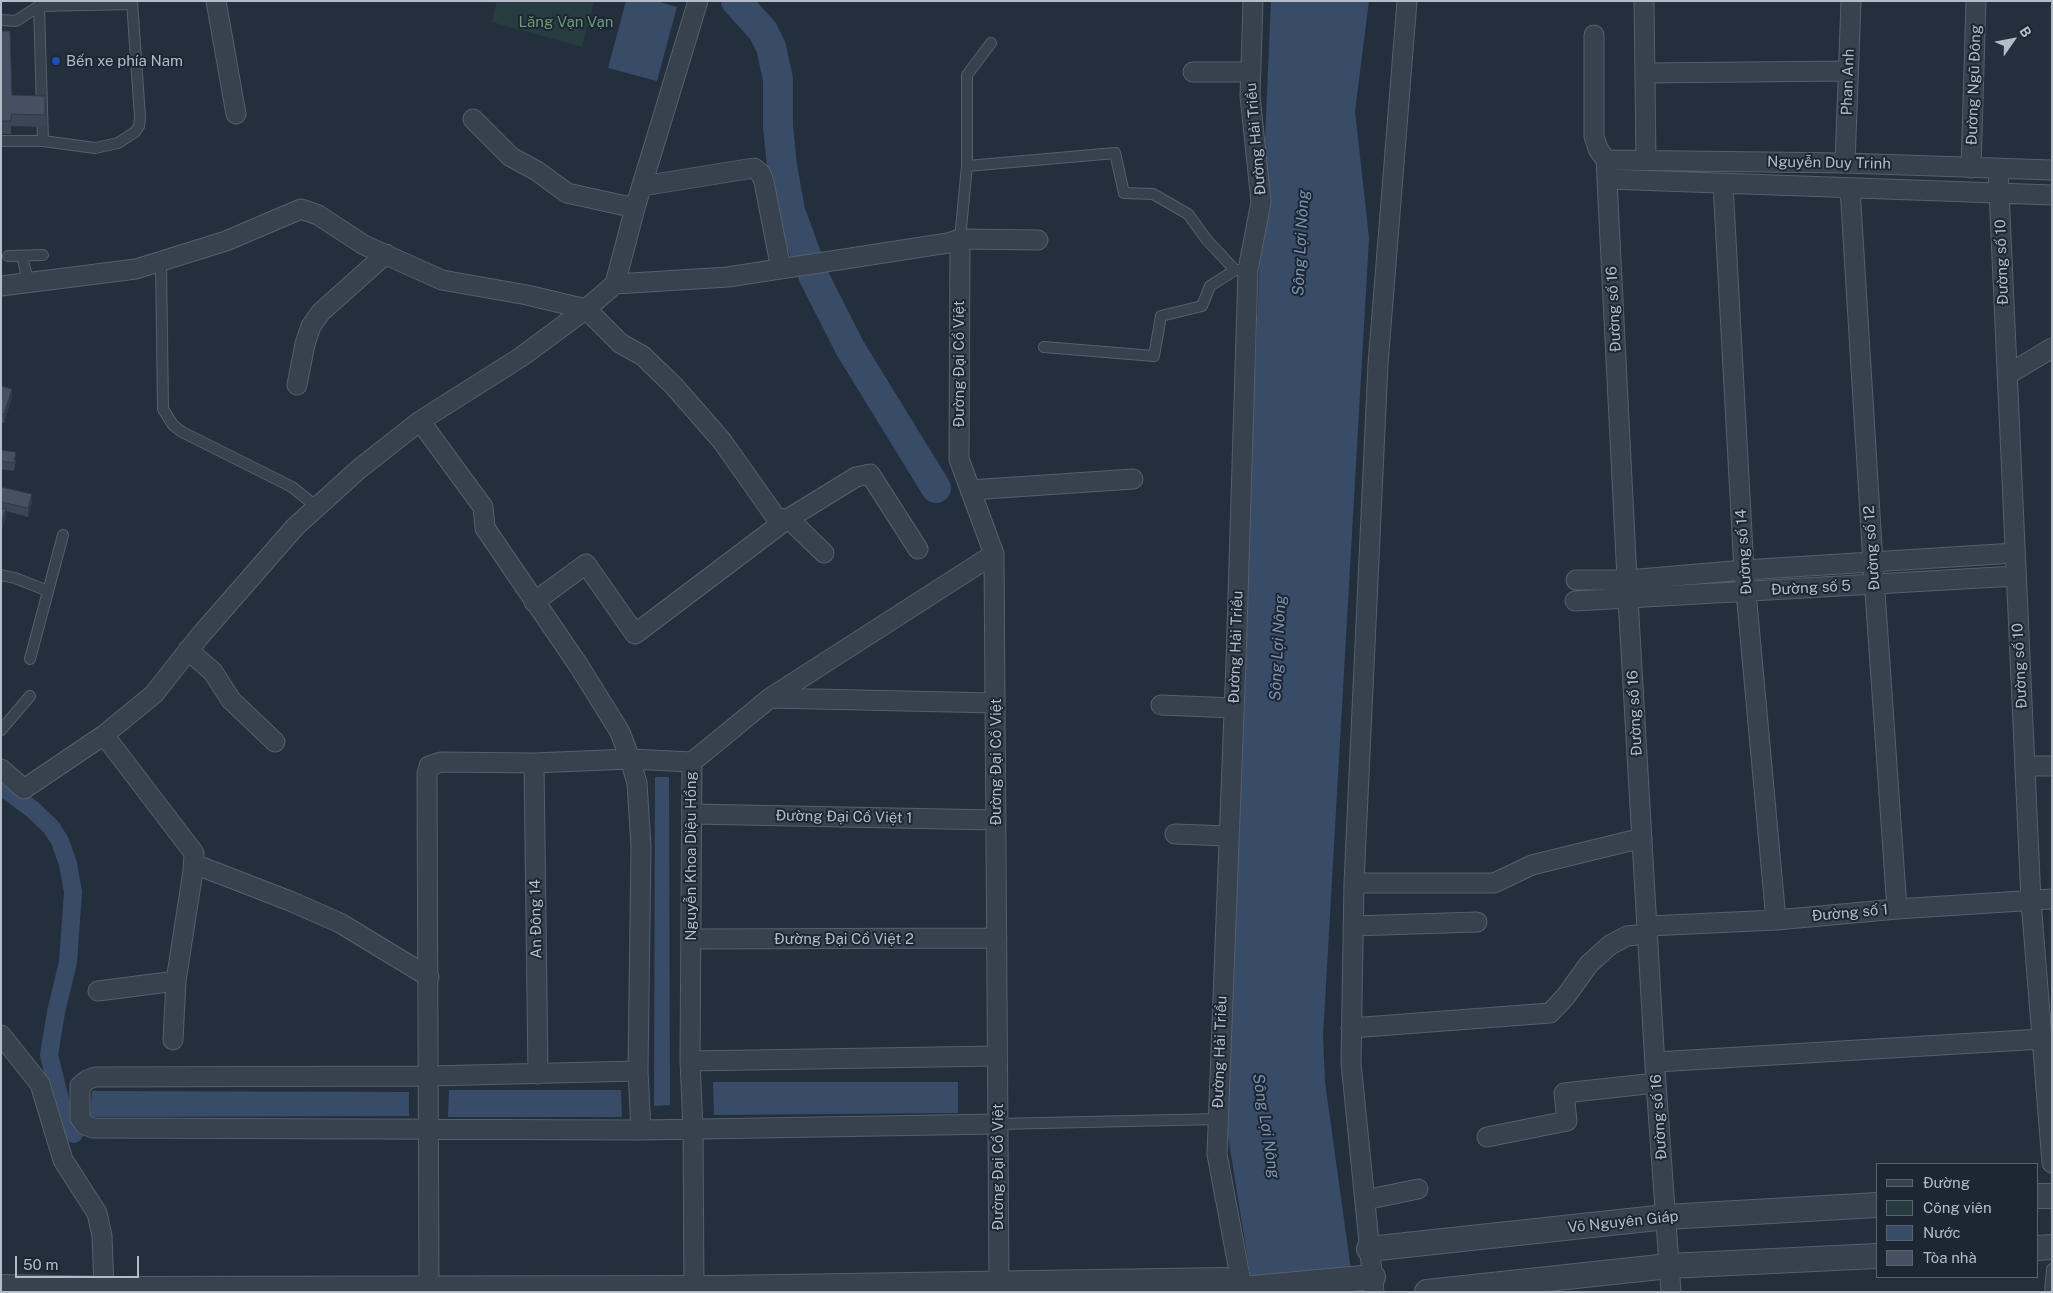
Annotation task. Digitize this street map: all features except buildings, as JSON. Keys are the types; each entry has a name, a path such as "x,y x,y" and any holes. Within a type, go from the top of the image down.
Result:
{"street":[{"path":"216,1 236,114"},
{"path":"1,769 24,788 104,735 154,694 188,650 294,526 359,469 420,421 522,357 586,309 615,284 635,208 698,1"},
{"name":"Đường Hải Triều","path":"1241,1290 1217,1154 1234,708 1242,270 1261,202 1250,96 1253,1"},
{"path":"1,1287 79,1290 999,1288 1224,1280 1241,1290 1367,1282 1370,1249 1351,1063 1354,883 1378,364 1407,1"},
{"path":"1644,1 1646,160"},
{"name":"Phan Anh","path":"1845,163 1851,1"},
{"name":"Đường Ngũ Đông","path":"1971,168 1976,1"},
{"path":"1594,35 1594,136 1598,149 1606,160"},
{"path":"1645,73 1848,71"},
{"path":"1192,72 1251,72"},
{"path":"473,119 511,157 537,171 567,193 635,208"},
{"name":"Nguyễn Duy Trinh","path":"1606,160 1845,163 2052,170"},
{"name":"Đường số 16","path":"1606,160 1628,599 1656,1083 1671,1292"},
{"path":"642,186 754,168 762,174 787,268"},
{"name":"Đường số 10","path":"1998,169 2031,901 2052,1163"},
{"name":"Nguyễn Duy Trinh","path":"1607,179 2052,195"},
{"name":"Đường số 14","path":"1723,184 1744,570 1776,920"},
{"name":"Đường số 12","path":"1850,188 1874,584 1897,909"},
{"path":"1,286 28,281 136,269 226,241 301,208 318,215 364,245 442,280 527,295 586,309 620,343 643,356 674,386 722,441 775,516 793,523 824,553"},
{"path":"615,284 728,277 948,243 960,239 1038,240"},
{"name":"Đường Đại Cồ Việt","path":"960,239 959,460 994,554 999,1288"},
{"path":"297,385 305,344 311,326 321,312 386,254"},
{"path":"2007,375 2052,348"},
{"path":"420,421 484,507 485,528 579,666 620,732 638,783 641,846 638,1071 641,1130"},
{"path":"534,602 586,564 635,634 786,520 856,477 870,474 918,549"},
{"path":"970,490 1133,479"},
{"name":"Nguyễn Khoa Diệu Hồng","path":"693,1289 693,1129 690,1061 692,762 770,698 994,554"},
{"name":"Đường số 5","path":"1576,580 1628,580 1744,570 2015,554"},
{"name":"Đường số 5","path":"1575,601 2016,576"},
{"path":"188,650 213,672 231,700 276,742"},
{"path":"770,698 995,703"},
{"path":"1161,705 1234,708"},
{"path":"104,735 194,853 194,864 176,981 173,1040"},
{"path":"429,1290 427,774 429,766 440,762 534,763 630,759 692,762"},
{"name":"An Đông 14","path":"534,763 538,1074"},
{"path":"2025,766 2052,766"},
{"name":"Đường Đại Cồ Việt 1","path":"692,814 996,820"},
{"path":"1175,834 1228,836"},
{"path":"1354,883 1494,882 1532,864 1642,838"},
{"path":"194,864 290,901 340,923 429,977"},
{"name":"Đường số 1","path":"1351,1028 1550,1013 1566,996 1589,964 1610,945 1627,936 1648,930 1897,909 2052,899"},
{"path":"1354,926 1477,922"},
{"name":"Đường Đại Cồ Việt 2","path":"691,939 996,938"},
{"path":"98,991 176,981"},
{"path":"1,1035 40,1084 63,1160 97,1213 102,1236 104,1289"},
{"path":"1656,1062 2042,1039"},
{"path":"690,1061 997,1056"},
{"path":"638,1071 429,1076 95,1077 87,1080 80,1086 80,1118 85,1125 93,1128 641,1130 998,1124"},
{"path":"1487,1137 1567,1121 1564,1093 1656,1083"},
{"path":"1364,1200 1418,1189"},
{"path":"2038,1196 2052,1196"},
{"name":"Võ Nguyên Giáp","path":"1370,1249 1666,1217 1876,1205"},
{"path":"2038,1248 2052,1247"},
{"path":"1427,1292 1669,1266 1876,1256"}],"lane":[{"path":"1,20 16,21 39,6 132,2 140,118 139,126 129,137 95,148 43,141 1,141"},
{"path":"39,6 43,141"},
{"path":"960,239 967,166 967,75 991,43"},
{"path":"967,166 1114,153 1124,193 1153,194 1188,214 1207,240 1242,270 1210,286 1202,306 1161,316 1154,356 1044,348"},
{"path":"8,256 43,255"},
{"path":"22,256 28,281"},
{"path":"161,261 163,409 173,425 182,432 292,487 317,507"},
{"path":"30,659 63,535"},
{"path":"1,575 15,578 48,592"},
{"path":"1,730 30,696"},
{"path":"998,1124 1218,1119"},
{"path":"2050,1292 2052,1269"}],"green space":[{"name":"Lăng Vạn Vạn","path":"497,1 594,1 582,47 492,22"}],"water":[{"path":"626,1 657,1 677,7 657,81 608,68"},
{"name":"Sông Lợi Nông","path":"1271,1 1369,1 1355,111 1369,238 1323,1036 1325,1082 1354,1292 1253,1292 1223,1105"},
{"path":"655,777 669,777 670,1105 654,1106"},
{"path":"713,1082 958,1082 958,1113 714,1115"},
{"path":"449,1090 621,1090 622,1117 448,1117"},
{"path":"92,1091 409,1092 409,1116 90,1117"}],"waterway":[{"path":"736,1 763,31 771,47 778,79 778,126 782,166 790,211 814,277 850,348 936,488"},
{"path":"1,786 32,809 51,827 60,841 68,864 73,892 68,962 56,1012 49,1055 63,1112 69,1129 74,1134"}],"place":[{"name":"Bến xe phía Nam","path":"56,61"}]}
